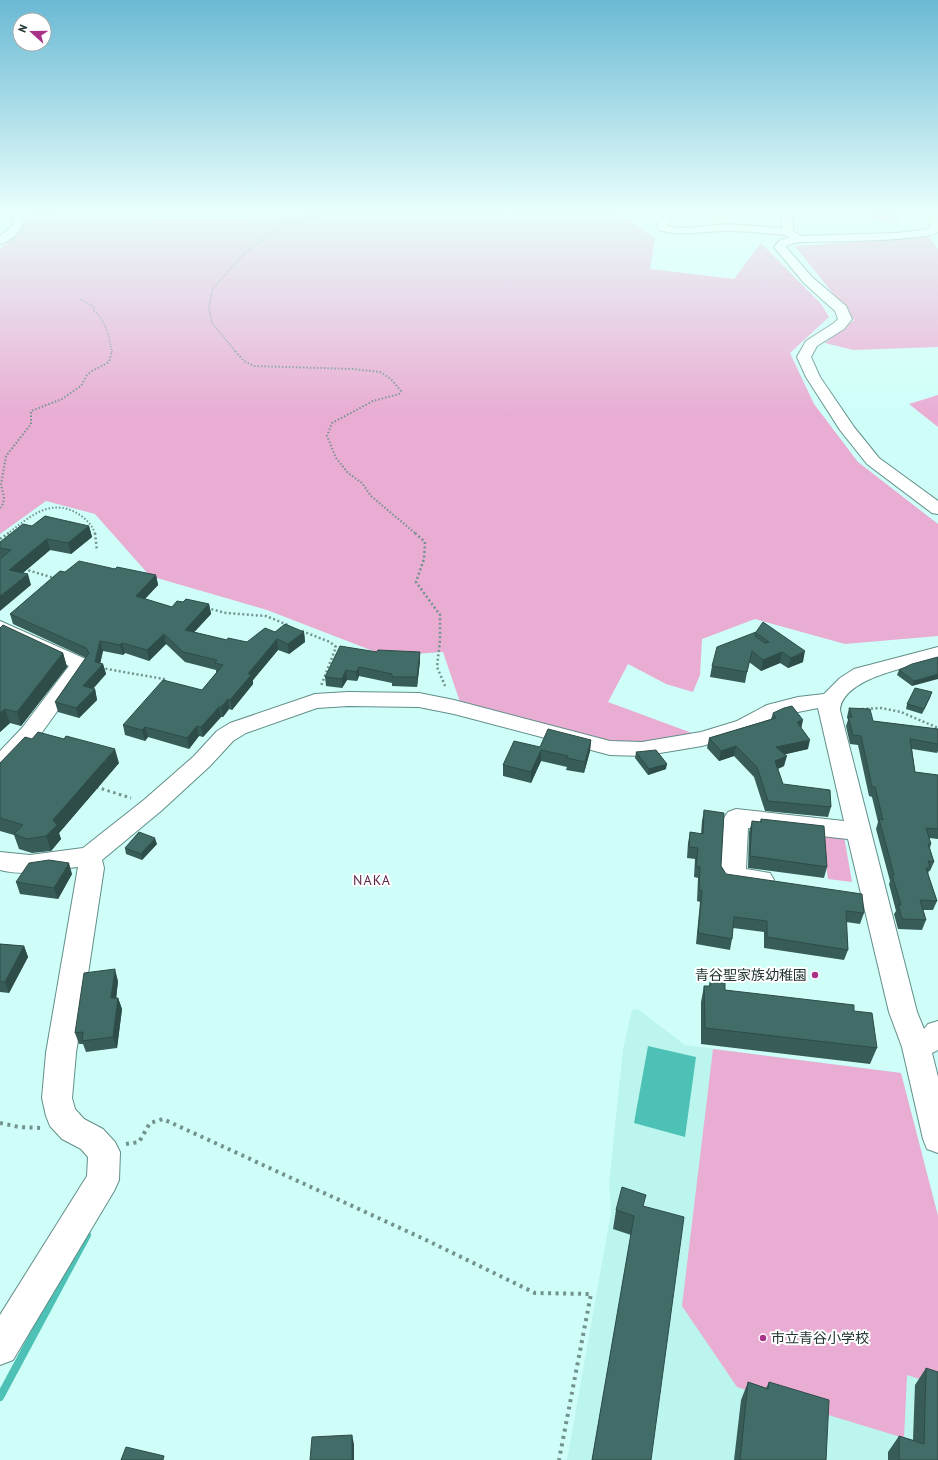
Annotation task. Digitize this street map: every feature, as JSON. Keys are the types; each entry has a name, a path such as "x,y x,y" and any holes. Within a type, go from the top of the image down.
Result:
{"street":[{"path":"806,278 841,309 845,319 839,326 811,344 804,357 813,377 848,430 873,461 938,509"},
{"path":"0,765 30,733 81,664 4,621"},
{"path":"829,705 847,683 861,674 938,653"},
{"path":"0,861 30,864 89,857 153,805 202,761 225,736 238,728 315,701 348,699 419,700 454,707 610,748 642,749 702,739 745,726 775,710 798,704 829,705"},
{"path":"829,705 859,831 864,894 903,1012 927,1040 938,1139"},
{"path":"786,884 733,877 736,818 859,831"},
{"path":"0,1347 103,1180 104,1152 92,1139 73,1129 61,1116 57,1098 61,1053 91,868 89,857"}],"path":[{"path":"222,278 213,288 209,308 212,323 244,361 254,366 353,369 380,372 391,378 401,391 399,394 373,401 332,422 327,436 336,458 348,473 362,483 371,496 387,508 425,542 424,559 416,582 440,615 440,640 437,667 454,707"},
{"path":"0,508 3,504 4,497 1,485 6,456 31,424 31,411 62,399 81,386 86,375 109,362 112,354 110,337 106,332 100,315 94,311 94,307 80,299"},
{"path":"0,539 34,514 49,507 63,508 74,510 86,519 95,532 97,552"},
{"path":"21,568 54,578"},
{"path":"204,607 226,613 266,616 294,628"},
{"path":"302,631 330,642 336,647 315,701"},
{"path":"81,664 164,679 160,684"},
{"path":"829,705 881,708 901,712 938,728"},
{"path":"89,785 153,805"},
{"path":"104,1152 123,1144 139,1142 150,1123 163,1119 424,1239 535,1293 591,1294 559,1460"},
{"path":"0,1124 19,1127 73,1129"}],"shaded area":[{"path":"0,278 796,278 821,304 829,317 790,353 814,404 858,462 938,524 938,636 845,644 755,619 702,639 700,675 693,692 666,684 628,664 608,702 700,736 641,744 606,743 461,705 443,652 386,656 267,610 150,576 95,514 46,501 0,534"},
{"path":"821,278 938,278 938,347 853,350 825,343 854,320"},
{"path":"938,395 938,427 909,404"},
{"path":"821,834 844,836 852,882 828,879"},
{"name":"市立青谷小学校","path":"638,1009 685,1045 901,1073 938,1216 938,1460 567,1460 611,1212 609,1184 623,1049 632,1010"},
{"path":"648,1046 696,1057 685,1137 634,1123"},
{"path":"713,1049 901,1073 938,1216 938,1385 907,1375 904,1438 737,1387 682,1306"}],"building":[{"path":"45,516 89,526 68,543 47,539 9,570 28,574 0,596 0,559 11,550 0,548 0,542 23,524 32,526"},
{"path":"79,561 115,569 117,567 156,575 136,596 172,607 177,601 183,602 186,599 209,604 185,630 227,640 228,638 247,642 265,628 275,632 285,624 304,632 288,644 277,639 248,674 252,674 230,700 228,699 221,707 219,707 201,727 197,726 187,738 145,727 142,730 123,725 163,680 202,690 223,665 215,663 217,660 183,652 164,634 147,650 122,643 120,645 100,641 95,662 103,664 83,686 95,689 76,708 55,702 89,653 86,648 10,614 60,571 65,572"},
{"path":"763,622 805,651 791,658 782,652 763,660 752,651 747,672 712,666 717,647 756,632","holes":["756,633 769,642 765,643 755,636"]},
{"path":"3,625 63,653 17,712 5,709 0,713 0,628"},
{"path":"340,646 377,652 378,650 420,652 417,677 392,677 392,674 359,667 356,672 346,670 342,679 325,677"},
{"path":"938,657 938,674 914,681 899,670 912,664"},
{"path":"915,688 932,692 924,709 907,704"},
{"path":"792,706 803,720 797,722 810,740 776,747 787,756 775,761 783,784 830,790 831,807 768,801 757,767 736,746 721,751 709,738 776,718 773,713"},
{"path":"849,708 870,709 873,721 938,729 938,744 910,739 915,772 938,775 938,829 926,828 931,844 928,844 934,862 928,861 930,868 926,868 937,901 920,900 926,920 902,919 898,905 901,905 892,875 894,875 879,819 883,820 875,787 872,787 861,736 853,735 848,717 852,717"},
{"path":"548,729 591,740 585,762 567,758 568,756 541,750 531,772 503,765 514,741 540,747"},
{"path":"38,732 64,739 66,736 115,749 53,820 57,825 46,836 27,839 14,834 23,825 0,818 0,763 25,737 32,739"},
{"path":"656,750 667,764 649,769 636,752"},
{"path":"704,810 724,813 721,866 726,874 862,894 864,913 846,911 848,950 767,937 767,921 734,917 732,939 698,933 702,891 699,890 700,867 696,866 698,848 689,847 690,832 703,834"},
{"path":"761,819 824,826 827,867 750,856 752,821 761,822"},
{"path":"139,832 155,838 141,854 125,848"},
{"path":"49,860 69,863 54,888 16,882 29,863"},
{"path":"0,944 24,946 5,982 0,982"},
{"path":"115,969 111,998 118,998 113,1037 82,1041 83,1032 75,1033 84,973"},
{"path":"710,982 725,983 725,990 854,1005 854,1011 872,1013 877,1048 705,1028 704,986 710,986"},
{"path":"622,1187 646,1195 643,1206 684,1217 651,1460 592,1460 634,1216 616,1210"},
{"path":"926,1368 938,1372 938,1460 899,1460 899,1436 924,1444"},
{"path":"748,1382 768,1389 769,1382 829,1400 826,1460 740,1460"},
{"path":"352,1435 352,1460 310,1460 312,1437"},
{"path":"126,1447 164,1456 163,1460 121,1460"}],"waterway":[{"path":"0,1397 87,1235"}],"place":[{"name":"青谷聖家族幼稚園","path":"815,975"},
{"name":"市立青谷小学校","path":"763,1338"}],"district":[{"name":"NAKA","path":"372,880"}]}
